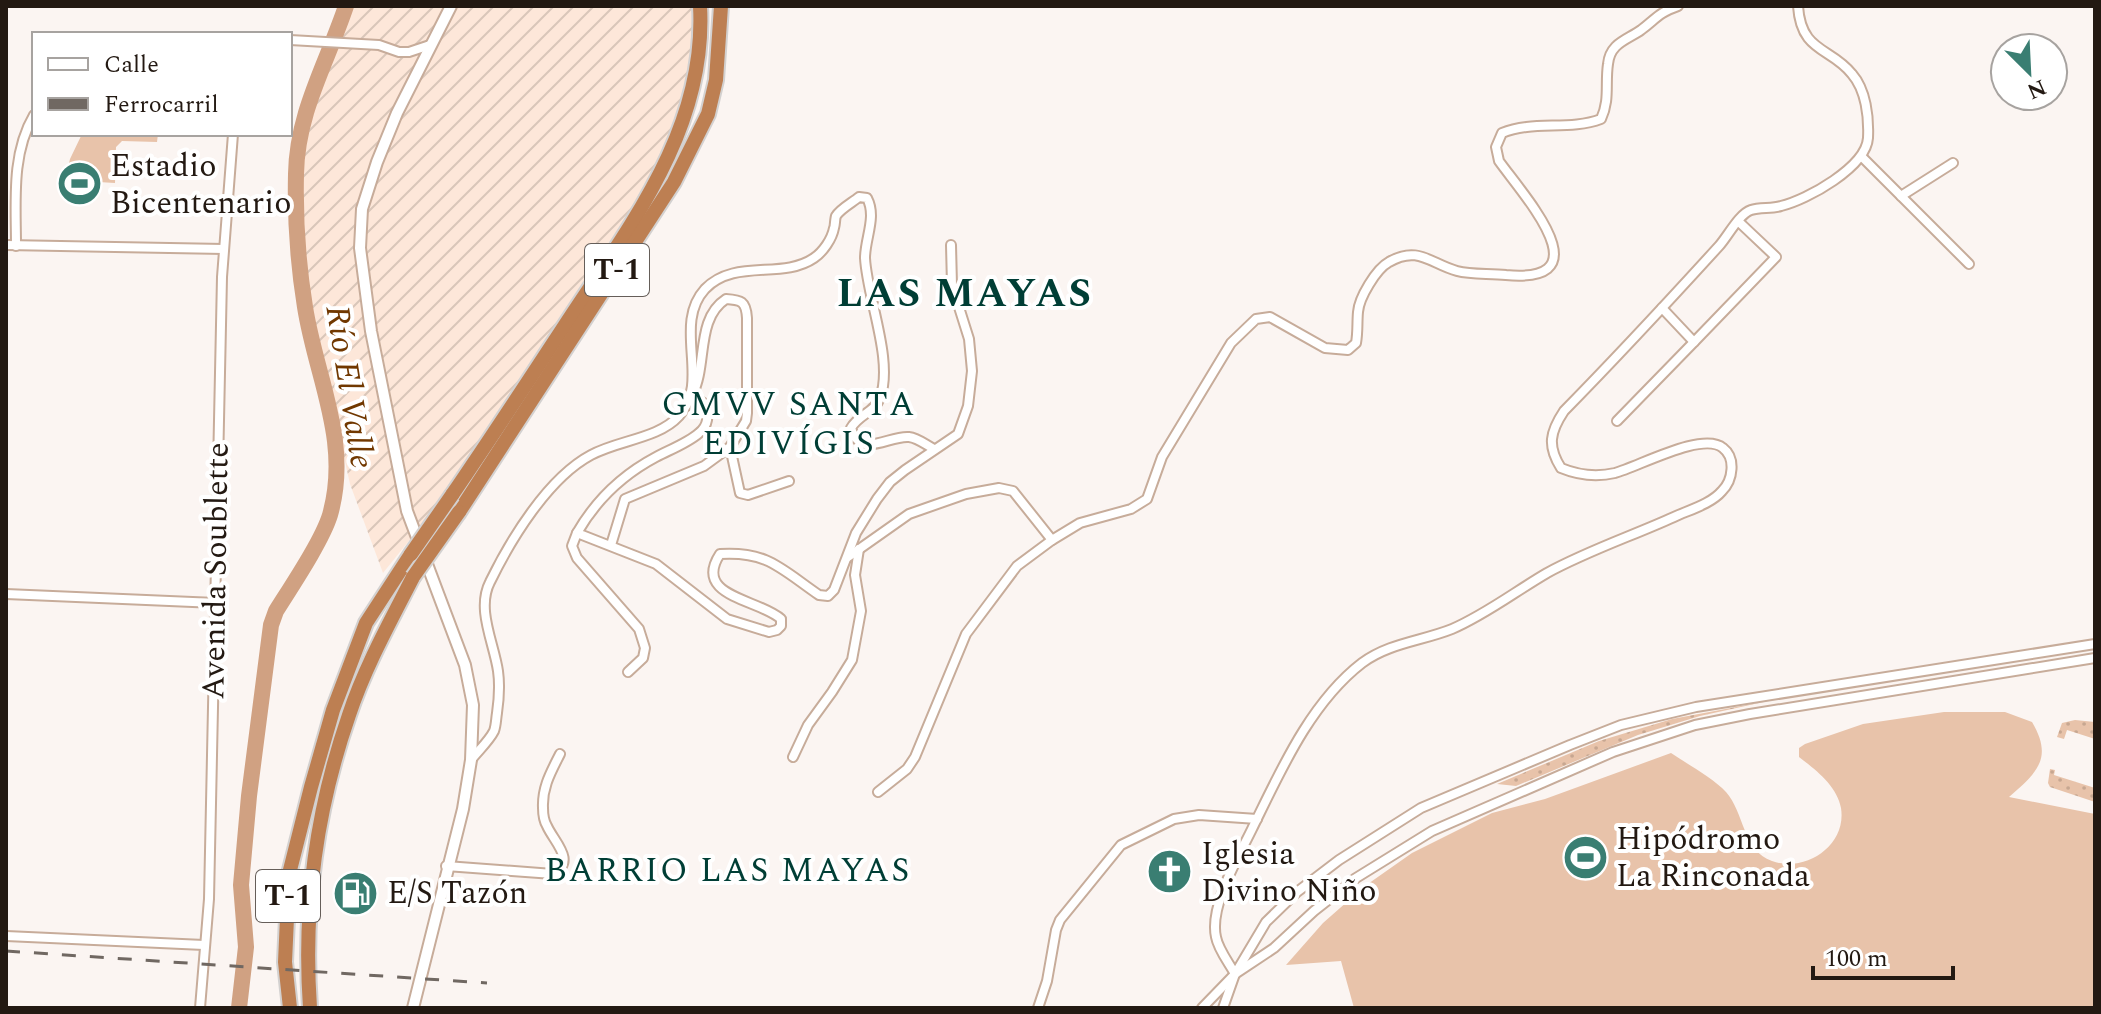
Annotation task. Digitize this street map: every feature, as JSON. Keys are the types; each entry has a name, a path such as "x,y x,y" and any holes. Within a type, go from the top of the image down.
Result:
{"highway":[{"name":"T-1","path":"290,1008 285,962 289,874 333,710 366,623 618,246 665,169 690,92 700,39 700,6"},
{"name":"T-1","path":"310,1008 307,963 311,875 325,799 349,714 385,631 413,577 459,512 679,172 708,114 716,80 721,6"}],"street":[{"path":"413,1008 446,866 463,809 471,760 473,705 465,665 407,511 363,288 360,248 362,209 377,162 451,6"},
{"path":"878,792 907,769 915,757 966,634 1017,566 1080,523 1131,509 1147,499 1162,457 1231,343 1256,319 1270,317 1325,348 1348,350 1356,343 1358,309 1380,268 1391,260 1421,254 1458,271 1521,277 1540,274 1551,266 1555,256 1553,238 1499,161 1496,147 1502,133 1517,127 1586,125 1601,119 1608,105 1608,59 1617,43 1641,30 1659,13 1678,6"},
{"path":"1235,974 1216,938 1215,920 1230,873 1291,752 1345,679 1363,663 1397,646 1454,628 1550,571 1695,508 1724,490 1732,469 1731,459 1716,442 1698,442 1626,469 1592,475 1561,468 1550,445 1553,427 1564,411 1753,209 1777,207 1799,199 1838,178 1862,157 1868,140 1860,84 1851,71 1817,49 1798,17 1798,6"},
{"path":"292,40 379,45 399,52 430,45"},
{"path":"32,119 20,149 11,246 224,249"},
{"name":"Avenida Soublette","path":"200,1008 209,899 224,249 233,136"},
{"path":"1862,157 1969,264"},
{"path":"1901,196 1953,163"},
{"path":"692,395 690,334 694,310 705,290 724,276 802,264 817,256 830,239 835,217 859,197 867,198 872,207 865,258 884,369 881,396 876,406 855,420 851,428 859,442 870,446 906,437 934,449"},
{"path":"1617,421 1776,257 1739,222"},
{"path":"577,533 656,564 727,619 769,632 781,626 781,619 715,584 711,570 720,554 744,553 760,557 819,595 828,596 834,590 856,533 877,499 890,482 958,434 968,406 972,371 969,339 952,285 951,245"},
{"path":"471,760 495,730 499,698 498,670 488,633 485,599 488,585 533,511 557,481 590,456 652,433 681,414 699,383 701,355 714,310 726,299 741,300 747,310 746,421 730,447 704,466 625,499 611,545"},
{"path":"1662,308 1694,342"},
{"path":"628,672 643,658 643,639 639,629 577,558 572,546 589,512 616,483 644,463 699,434 708,417 706,405 692,395"},
{"path":"730,447 740,493 748,495 789,481"},
{"path":"847,557 909,514 966,494 999,488 1013,491 1052,540"},
{"path":"793,757 808,725 852,660 861,611 855,575 859,548"},
{"path":"6,594 216,603"},
{"path":"1223,1008 1235,974 1266,922 1297,892 1379,833 1421,808 1621,725 1696,707 2095,644"},
{"path":"1202,1008 1235,974 1274,948 1356,878 1432,831 1613,752 1695,725 1750,714 2095,658"},
{"path":"446,866 553,874 560,870 561,847 546,826 543,810 543,787 560,754"},
{"path":"1038,1008 1060,920 1121,845 1174,819 1199,815 1257,819"},
{"path":"6,936 204,945"}],"shaded area":[{"path":"344,6 694,6 695,40 681,115 634,212 433,511 383,573 350,484 333,408 308,330 294,209 297,161 304,128"},
{"path":"81,136 158,136 157,142 122,141 116,147 115,183 65,180 70,159"},
{"path":"1768,701 1700,716 1638,735 1516,786 1497,784 1599,741 1672,719"},
{"name":"Hipódromo La Rinconada","path":"1944,712 2005,712 2032,722 2042,756 2034,772 2009,797 2095,814 2095,1008 1354,1008 1341,961 1286,965 1323,923 1365,886 1412,853 1492,813 1545,799 1671,753 1726,792 1749,840 1762,856 1785,864 1810,860 1831,845 1841,822 1841,808 1830,786 1799,757 1799,748 1863,724"},
{"path":"2075,720 2095,722 2095,739 2067,730 2064,739 2057,737 2062,723"},
{"path":"2050,769 2055,770 2054,775 2095,788 2095,802 2050,787"}],"waterway":[{"name":"Río El Valle","path":"239,1008 246,947 241,885 271,625 276,611 326,526 335,488 336,461 330,410 310,333 303,291 296,174 307,109 346,6"}],"railway":[{"path":"6,951 487,983"}],"place":[{"name":"Estadio Bicentenario","path":"79,184"},
{"name":"Hipódromo La Rinconada","path":"1585,857"},
{"name":"Iglesia Divino Niño","path":"1170,872"},
{"name":"E/S Tazón","path":"356,893"}],"district":[{"name":"LAS MAYAS","path":"965,294"},
{"name":"GMVV SANTA EDIVÍGIS","path":"789,424"},
{"name":"BARRIO LAS MAYAS","path":"728,871"}]}
